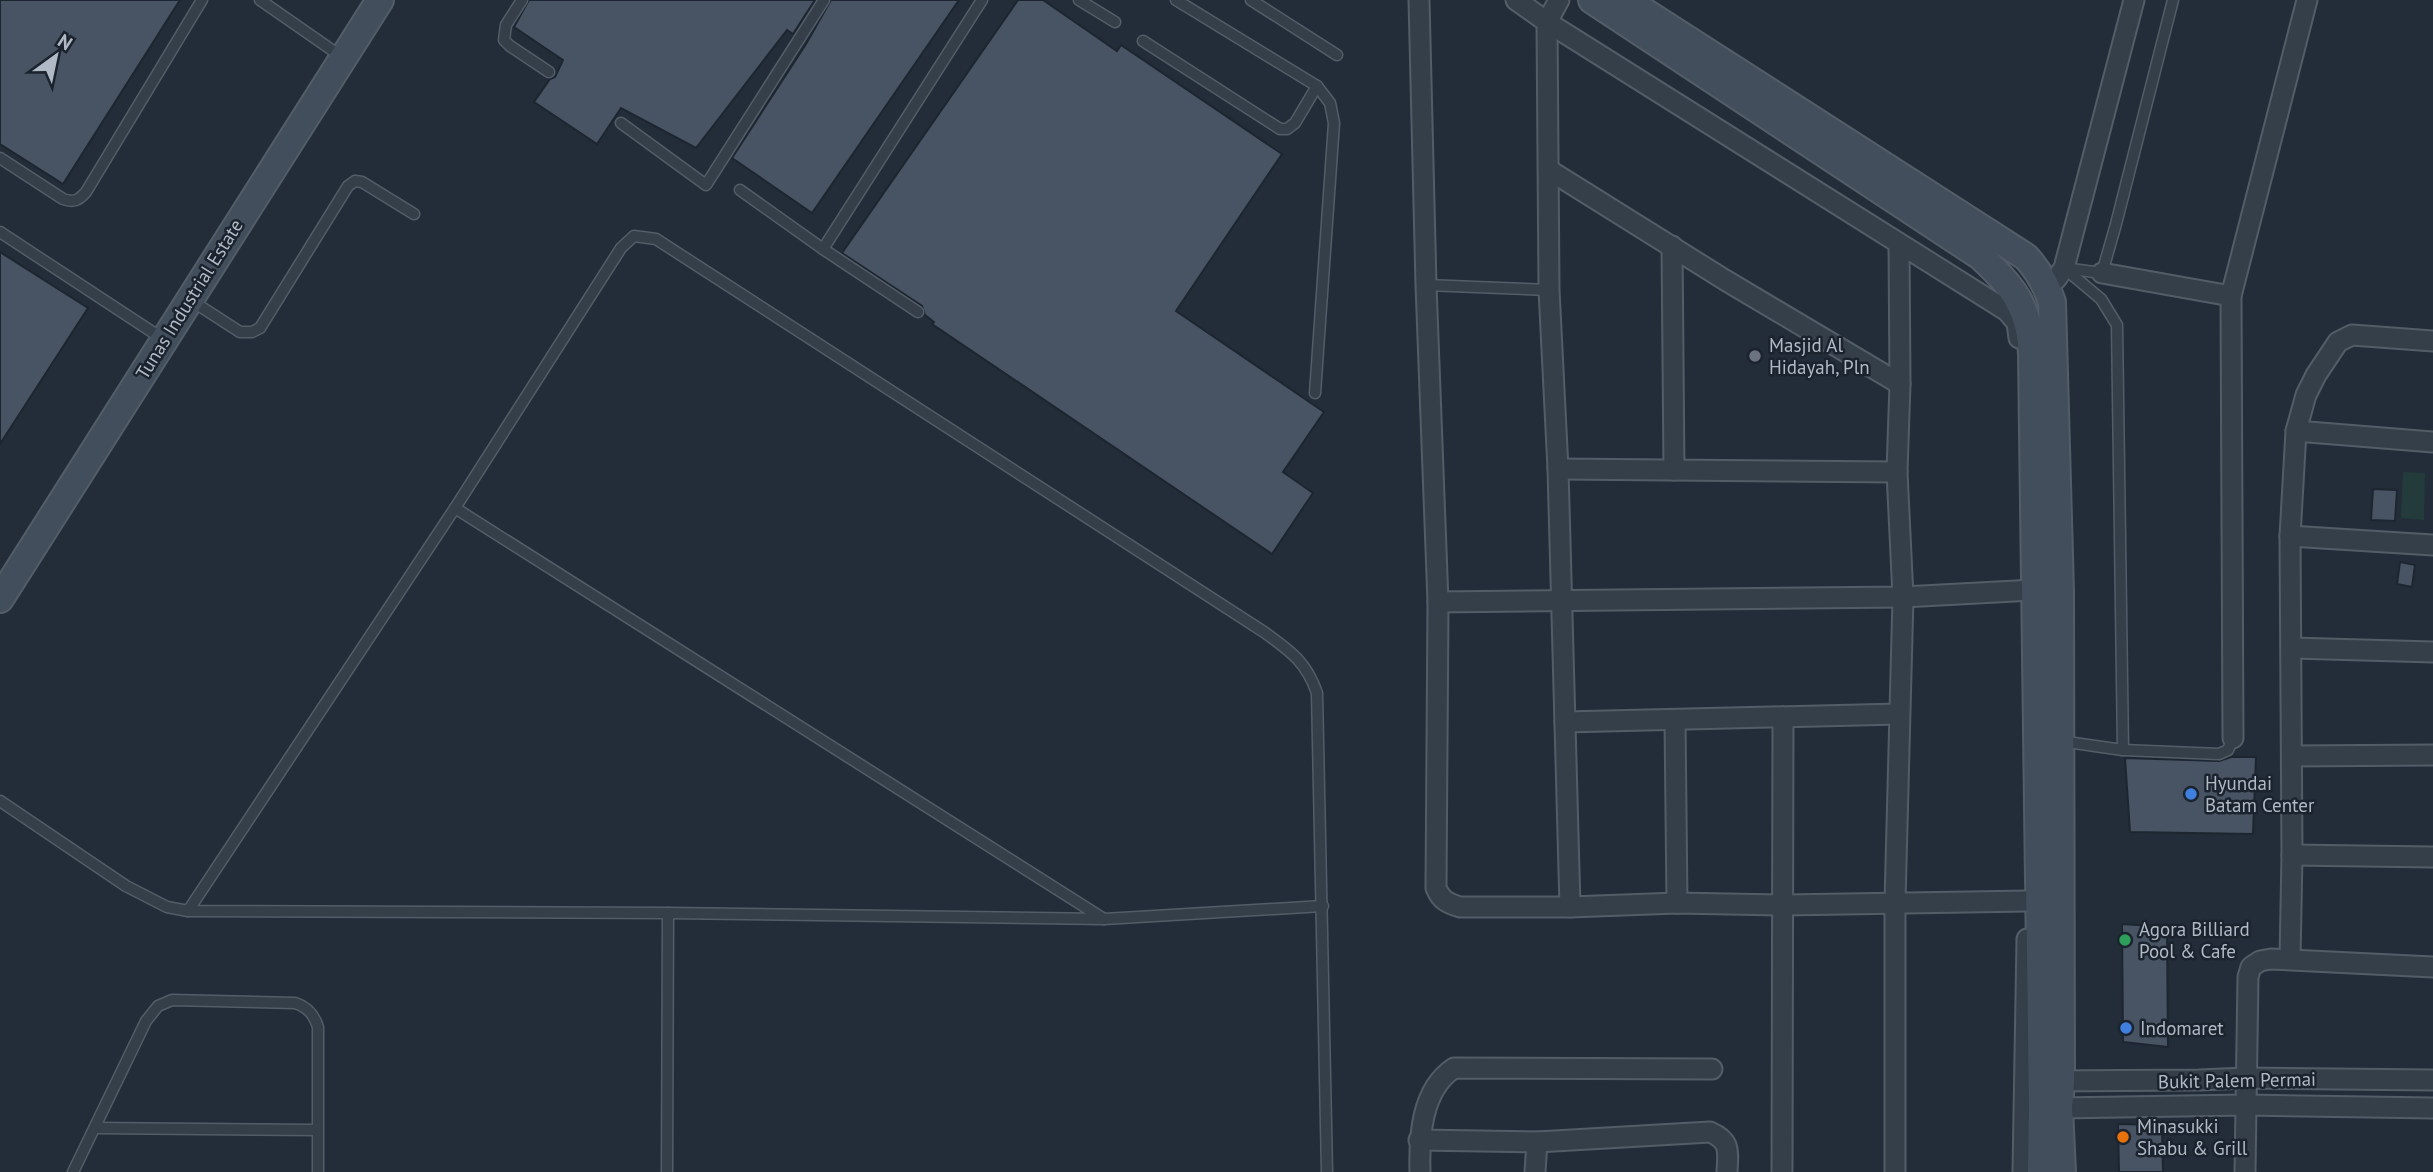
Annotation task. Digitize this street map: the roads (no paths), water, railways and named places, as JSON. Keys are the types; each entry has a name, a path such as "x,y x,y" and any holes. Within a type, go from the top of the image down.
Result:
{"main road":[{"name":"Tunas Industrial Estate","path":"0,599 380,0"},
{"path":"1592,0 1685,50 2026,257 2037,269 2055,278 2052,316 2060,592 2060,741 2051,1094 2041,1172"},
{"path":"1626,0 1685,50 1980,256 2000,275 2029,321 2032,337 2031,591 2051,1094 2062,1172"}],"street":[{"path":"1419,0 1438,601 1436,888 1443,901 1460,907 2028,901"},
{"path":"1516,0 2007,312 2017,323 2031,591 2024,1172"},
{"path":"1559,0 1547,22 1549,290 1558,469 1570,907"},
{"path":"2055,278 2134,0"},
{"path":"2233,738 2231,296 2307,0"},
{"path":"1549,170 1900,384"},
{"path":"1895,1172 1895,902 1903,597 1897,472 1900,384 1899,244"},
{"path":"1672,246 1674,470"},
{"path":"2102,273 2231,296"},
{"path":"2290,959 2290,536 2296,431 2306,395 2338,342 2352,335 2433,341"},
{"path":"2296,431 2433,442"},
{"path":"1558,469 1897,472"},
{"path":"2290,536 2433,545"},
{"path":"1438,601 1903,597 2031,591"},
{"path":"2292,648 2433,652"},
{"path":"1565,722 1899,714"},
{"path":"1782,1172 1783,717"},
{"path":"1675,720 1678,903"},
{"path":"2292,756 2433,755"},
{"path":"2292,855 2433,857"},
{"path":"2245,1172 2248,977 2251,967 2266,960 2290,959 2433,967"},
{"path":"1420,1172 1419,1140 1427,1108 1446,1073 1454,1068 1712,1069"},
{"name":"Bukit Palem Permai","path":"2051,1094 2246,1078 2433,1080"},
{"name":"Bukit Palem Permai","path":"2051,1094 2245,1105 2433,1108"},
{"path":"1419,1140 1538,1142 1710,1132 1723,1139 1726,1145 1727,1172"},
{"path":"1535,1172 1538,1142"}],"lane":[{"path":"0,159 63,199 80,199 202,0"},
{"path":"260,0 343,58"},
{"path":"522,0 505,28 504,40 510,47 550,72"},
{"path":"621,123 706,185 824,0"},
{"path":"823,249 982,0"},
{"path":"1079,0 1115,22"},
{"path":"1176,0 1317,86 1330,103 1334,123 1315,393"},
{"path":"1251,0 1338,55"},
{"path":"2055,278 2102,273 2173,0"},
{"path":"1143,41 1280,129 1287,129 1295,122 1317,86"},
{"path":"188,299 240,332 252,332 263,323 351,183 362,182 414,214"},
{"path":"740,190 918,313"},
{"path":"0,232 163,339"},
{"path":"188,911 456,508 621,248 634,236 656,239 1264,632 1302,661 1317,693 1327,1172"},
{"path":"2055,278 2101,299 2117,325 2123,750"},
{"path":"1426,285 1549,290"},
{"path":"456,508 1104,919"},
{"path":"2060,741 2123,750 2219,754 2228,750 2233,738"},
{"path":"0,801 126,886 167,907 188,911 668,913 1104,919 1323,906"},
{"path":"667,1172 668,913"},
{"path":"73,1172 146,1021 158,1006 172,1000 296,1003 307,1008 314,1016 318,1027 318,1172"},
{"path":"95,1128 317,1130"}],"place":[{"name":"Masjid Al Hidayah, Pln","path":"1755,356"},
{"name":"Hyundai Batam Center","path":"2191,794"},
{"name":"Agora Billiard Pool & Cafe","path":"2125,940"},
{"name":"Indomaret","path":"2126,1028"},
{"name":"Minasukki Shabu & Grill","path":"2123,1137"}]}
